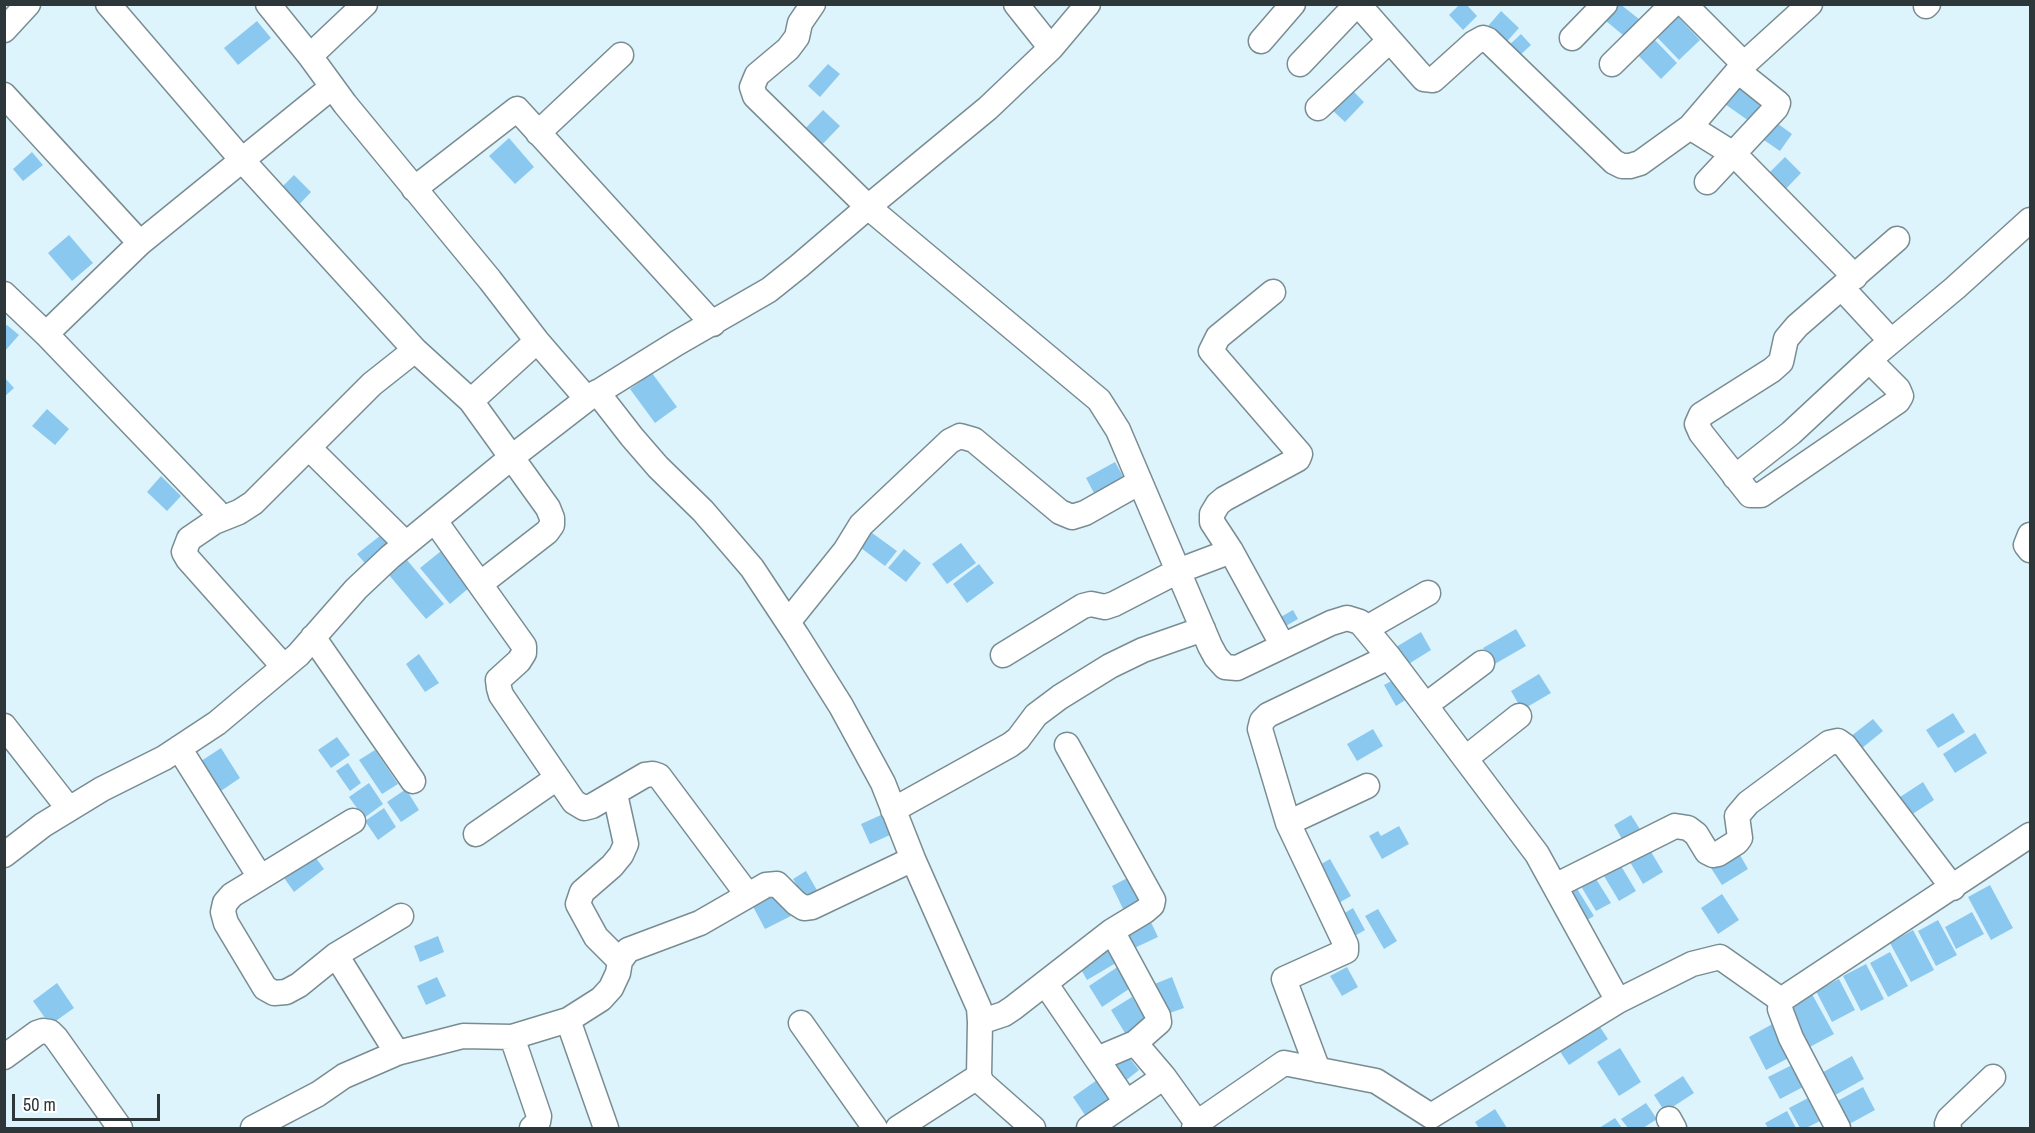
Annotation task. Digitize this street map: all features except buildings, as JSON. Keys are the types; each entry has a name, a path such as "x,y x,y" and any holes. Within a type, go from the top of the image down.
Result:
{"street":[{"path":"4,30 28,4"},
{"path":"108,4 242,160 415,350 471,400 548,508 552,525 546,532 480,584"},
{"path":"268,4 537,341 703,511 737,549 788,622 846,715 883,783 913,859 979,1008 979,1076 982,1083 1033,1128"},
{"path":"309,56 365,4"},
{"path":"813,4 800,23 797,37 788,49 757,75 752,87 755,96 868,207 1099,400 1118,430 1203,629 1216,657 1225,667 1237,668 1331,623 1347,618 1360,622 1366,628 1537,854 1618,1001"},
{"path":"1016,4 1051,48"},
{"path":"4,855 43,825 102,789 164,758 217,723 298,655 356,589 406,544 512,457 592,396 769,290 988,108 1051,48 1088,4"},
{"path":"1261,41 1293,4"},
{"path":"1572,38 1605,4"},
{"path":"1612,64 1673,4"},
{"path":"1684,4 1741,68 1778,103 1735,155 1707,183"},
{"path":"1300,64 1365,7 1389,41 1424,80 1433,80 1474,43 1483,38 1488,40 1614,162 1622,166 1630,166 1640,163 1690,127 1741,68 1810,4"},
{"path":"1318,108 1389,41"},
{"path":"538,133 621,55"},
{"path":"46,334 140,243 332,87"},
{"path":"4,95 140,243"},
{"path":"414,189 517,109 713,324"},
{"path":"1690,127 1735,155 1849,282 1883,347"},
{"path":"1735,477 1791,433 1883,347 1955,288 2031,220"},
{"path":"1883,347 1874,360 1876,366 1898,389 1900,396 1892,406 1761,495 1750,495 1701,433 1697,424 1701,415 1781,362 1786,339 1797,326 1897,239"},
{"path":"1273,292 1218,337 1211,351 1300,454 1298,459 1224,499 1214,509 1212,522 1231,551 1283,646"},
{"path":"4,294 46,334 216,512 217,517 214,522"},
{"path":"471,400 537,341"},
{"path":"284,667 188,559 184,552 189,539 214,522 239,512 253,503 372,384 415,350"},
{"path":"788,622 845,550 861,525 950,441 960,436 974,440 1060,512 1072,517 1085,513 1140,482"},
{"path":"309,448 406,544"},
{"path":"435,521 524,646 524,653 519,661 498,680 501,695 578,806 592,806 645,775 659,776 747,894"},
{"path":"2031,535 2026,545 2031,550"},
{"path":"1003,655 1083,606 1091,604 1105,607 1114,604 1178,571 1231,551"},
{"path":"1366,628 1428,592"},
{"path":"893,810 1010,745 1018,739 1036,715 1110,666 1143,650 1203,629"},
{"path":"313,637 413,780"},
{"path":"1318,1070 1284,979 1346,951 1346,945 1288,823 1260,729 1262,721 1268,715 1389,657"},
{"path":"1426,705 1482,663"},
{"path":"1466,758 1519,716"},
{"path":"4,726 69,809"},
{"path":"1555,886 1675,826 1688,828 1696,834 1707,852 1713,855 1718,854 1740,838 1737,816 1741,810 1829,743 1838,741 1845,746 1953,888"},
{"path":"980,1022 1004,1014 1113,931 1152,905 1153,900 1067,745"},
{"path":"179,748 260,877"},
{"path":"476,834 557,778"},
{"path":"1288,823 1367,786"},
{"path":"615,794 626,844 612,866 582,892 578,904 596,938 620,961"},
{"path":"353,821 232,895 225,903 223,912 226,922 266,988 274,993 286,992 299,985 336,955 401,916"},
{"path":"1781,1000 2031,835"},
{"path":"253,1128 318,1094 344,1076 397,1053 463,1036 512,1037 568,1020 600,999 611,988 618,973 620,961 628,950 700,923 747,894 771,883 777,884 804,908 812,908 913,859"},
{"path":"1097,1059 1135,1042 1159,1022 1158,1016 1113,931"},
{"path":"336,955 397,1053"},
{"path":"1135,1042 1164,1077 1196,1126 1284,1063 1376,1081 1430,1122 1618,1001 1692,964 1720,957 1781,1000"},
{"path":"1045,983 1126,1102"},
{"path":"1781,1000 1780,1009 1791,1038 1838,1128"},
{"path":"568,1020 606,1128"},
{"path":"801,1023 875,1128"},
{"path":"4,1057 37,1033 50,1032 120,1128"},
{"path":"512,1037 539,1116 538,1122 532,1128"},
{"path":"898,1128 979,1076"},
{"path":"1089,1128 1164,1077"},
{"path":"1949,1128 1947,1124 1949,1119 1993,1077"}]}
